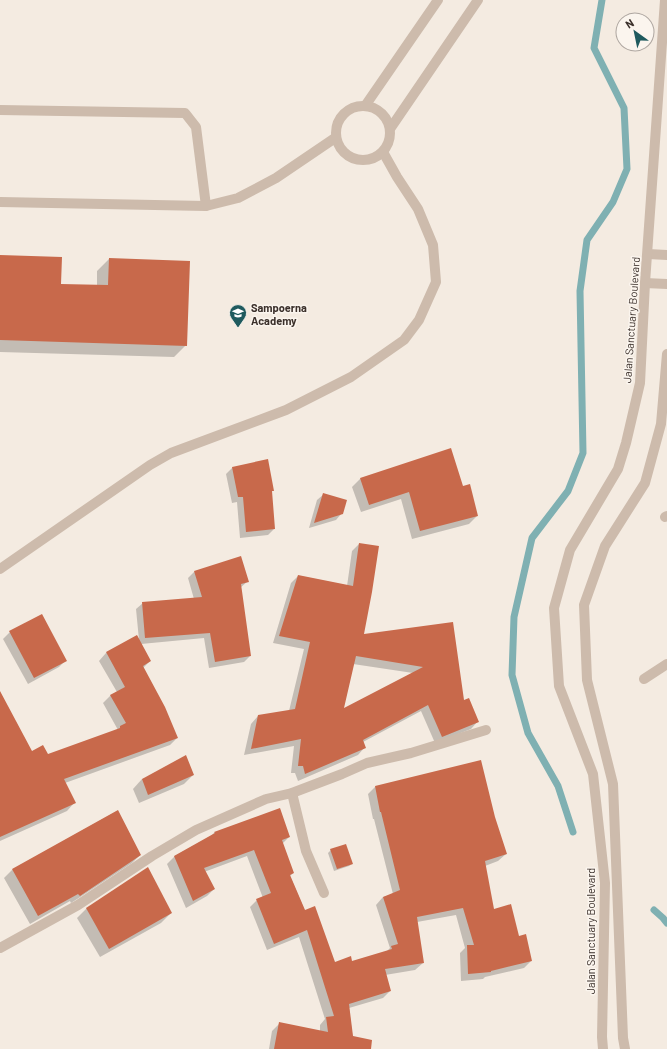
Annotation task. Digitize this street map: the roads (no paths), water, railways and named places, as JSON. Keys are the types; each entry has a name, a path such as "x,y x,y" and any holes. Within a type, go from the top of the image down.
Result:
{"street":[{"path":"365,106 438,0"},
{"path":"390,129 478,0"},
{"name":"Jalan Sanctuary Boulevard","path":"603,1049 605,883 593,774 559,686 554,608 570,550 618,469 626,443 640,383 645,283 665,0"},
{"path":"365,106 374,108 381,113 387,120 390,129 390,137 383,152 375,158 366,161 356,160 347,156 340,149 335,138 336,125 342,115 352,108 365,106"},
{"path":"0,110 185,113 196,126 206,206"},
{"path":"0,202 206,206 238,198 276,178 335,138"},
{"path":"0,568 150,465 171,453 286,410 351,377 404,340 419,320 436,282 434,245 418,209 383,152"},
{"path":"648,254 667,255"},
{"path":"645,283 667,284"},
{"path":"625,1049 623,1038 613,784 587,680 584,605 605,546 645,483 661,424 667,354"},
{"path":"644,679 667,664"},
{"path":"0,948 78,905 152,856 196,830 266,799 292,793 367,763 486,730"},
{"path":"292,793 306,851 324,893"}],"waterway":[{"path":"573,832 558,786 528,733 512,675 514,617 532,538 568,491 583,453 580,291 587,240 613,202 627,169 624,108 594,48 602,0"},
{"path":"654,910 667,923"}],"place":[{"name":"Sampoerna Academy","path":"238,328"}]}
